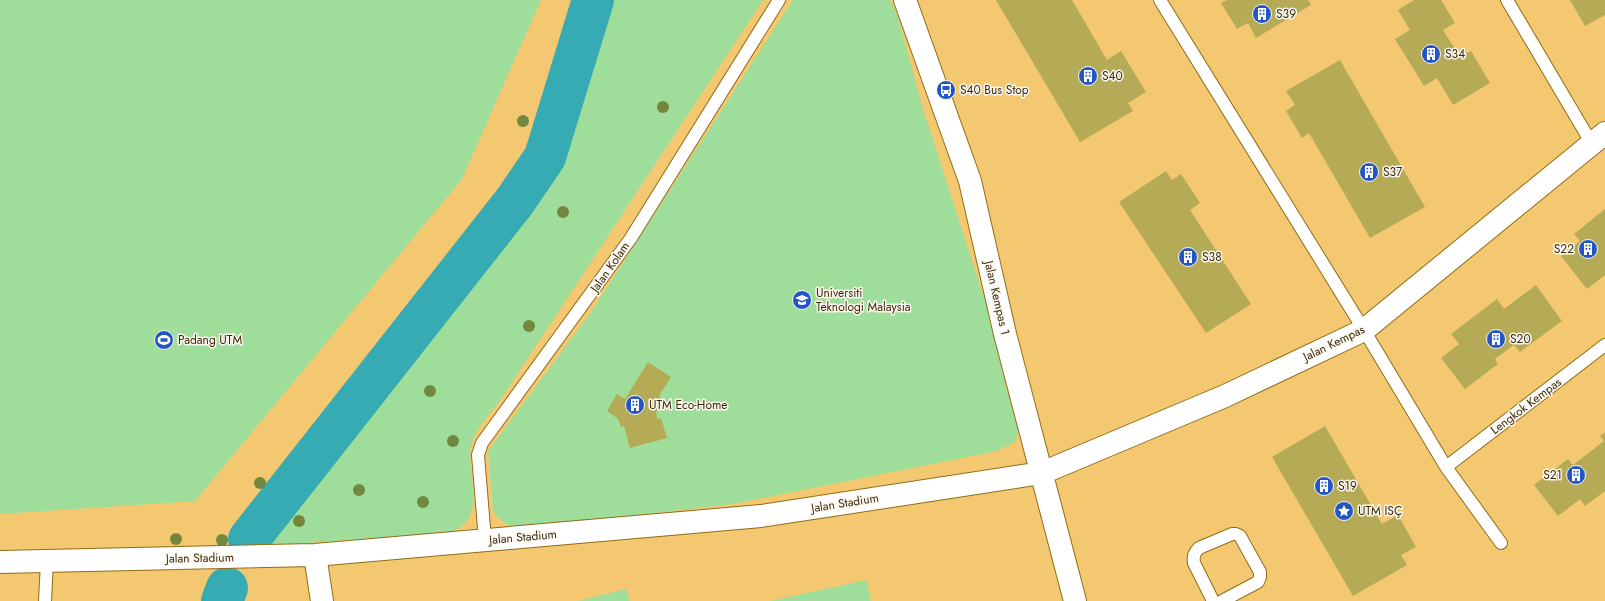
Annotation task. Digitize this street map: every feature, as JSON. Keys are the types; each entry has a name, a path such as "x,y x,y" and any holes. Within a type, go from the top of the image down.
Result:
{"street":[{"name":"Jalan Kempas 1","path":"905,0 970,181 1005,334 1075,601"},
{"name":"Jalan Kempas","path":"1042,473 1225,396 1364,330 1598,139"},
{"name":"Jalan Stadium","path":"0,562 315,555 761,516 1042,473"},
{"path":"315,555 322,601"}],"lane":[{"name":"Jalan Kolam","path":"485,540 478,455 482,443 631,238 779,0"},
{"path":"1160,0 1364,330 1446,467 1501,543"},
{"path":"1507,0 1598,139"},
{"name":"Lengkok Kempas","path":"1446,467 1605,345"},
{"path":"1213,601 1194,563 1193,557 1199,548 1232,534 1236,534 1240,536 1260,572 1260,578 1258,582 1222,601"},
{"path":"45,601 47,561"}],"shaded area":[{"name":"Universiti Teknologi Malaysia","path":"0,0 1605,0 1605,601 0,601"}],"green space":[{"name":"Padang UTM","path":"0,0 541,0 462,179 195,501 0,514"},
{"path":"603,0 763,0 499,402 474,437 470,453 473,507 469,517 462,526 450,532 253,547 408,354 556,157"},
{"path":"793,0 890,0 898,17 923,109 986,304 1018,428 1016,441 997,451 733,504 522,528 510,528 493,512 488,451 591,312"},
{"path":"866,580 871,601 770,601"},
{"path":"626,589 630,601 578,601"}],"building":[{"name":"S40","path":"996,0 1072,0 1107,60 1121,51 1146,92 1128,103 1133,111 1080,142"},
{"name":"S39","path":"1227,0 1308,0 1311,5 1256,38 1248,23 1237,29 1221,3"},
{"name":"S34","path":"1414,0 1441,0 1455,23 1443,30 1460,57 1471,51 1490,83 1453,105 1437,78 1424,86 1395,39 1410,30 1398,10"},
{"path":"1570,0 1605,0 1605,15 1585,26"},
{"name":"S37","path":"1340,60 1425,207 1370,238 1309,133 1302,138 1286,111 1295,105 1286,91"},
{"name":"S38","path":"1166,171 1172,180 1181,174 1200,203 1190,210 1251,304 1206,333 1119,202"},
{"name":"S22","path":"1605,209 1605,275 1587,289 1561,256 1580,241 1574,234"},
{"name":"S20","path":"1536,285 1562,321 1520,352 1514,345 1495,359 1498,364 1465,389 1441,358 1459,344 1451,334 1497,299 1504,309"},
{"name":"UTM Eco-Home","path":"648,362 671,377 659,396 664,400 656,412 657,419 661,418 667,438 630,448 624,426 621,427 618,419 607,411 617,394 625,399"},
{"name":"S19","path":"1325,426 1382,524 1398,515 1416,547 1401,555 1407,565 1353,596 1272,457"},
{"name":"S21","path":"1605,432 1605,491 1585,506 1580,499 1558,516 1534,485 1568,459 1573,465 1604,441 1600,436"}],"waterway":[{"path":"249,539 515,201 545,157 593,0"},
{"path":"222,601 227,588"}],"place":[{"name":"S39","path":"1262,14"},
{"name":"S34","path":"1431,54"},
{"name":"S40","path":"1088,76"},
{"name":"S40 Bus Stop","path":"946,90"},
{"name":"S37","path":"1369,172"},
{"name":"S22","path":"1588,249"},
{"name":"S38","path":"1188,257"},
{"name":"Universiti Teknologi Malaysia","path":"802,300"},
{"name":"S20","path":"1496,339"},
{"name":"Padang UTM","path":"164,340"},
{"name":"UTM Eco-Home","path":"635,405"},
{"name":"S21","path":"1576,475"},
{"name":"S19","path":"1324,486"},
{"name":"UTM ISÇ","path":"1344,511"}]}
